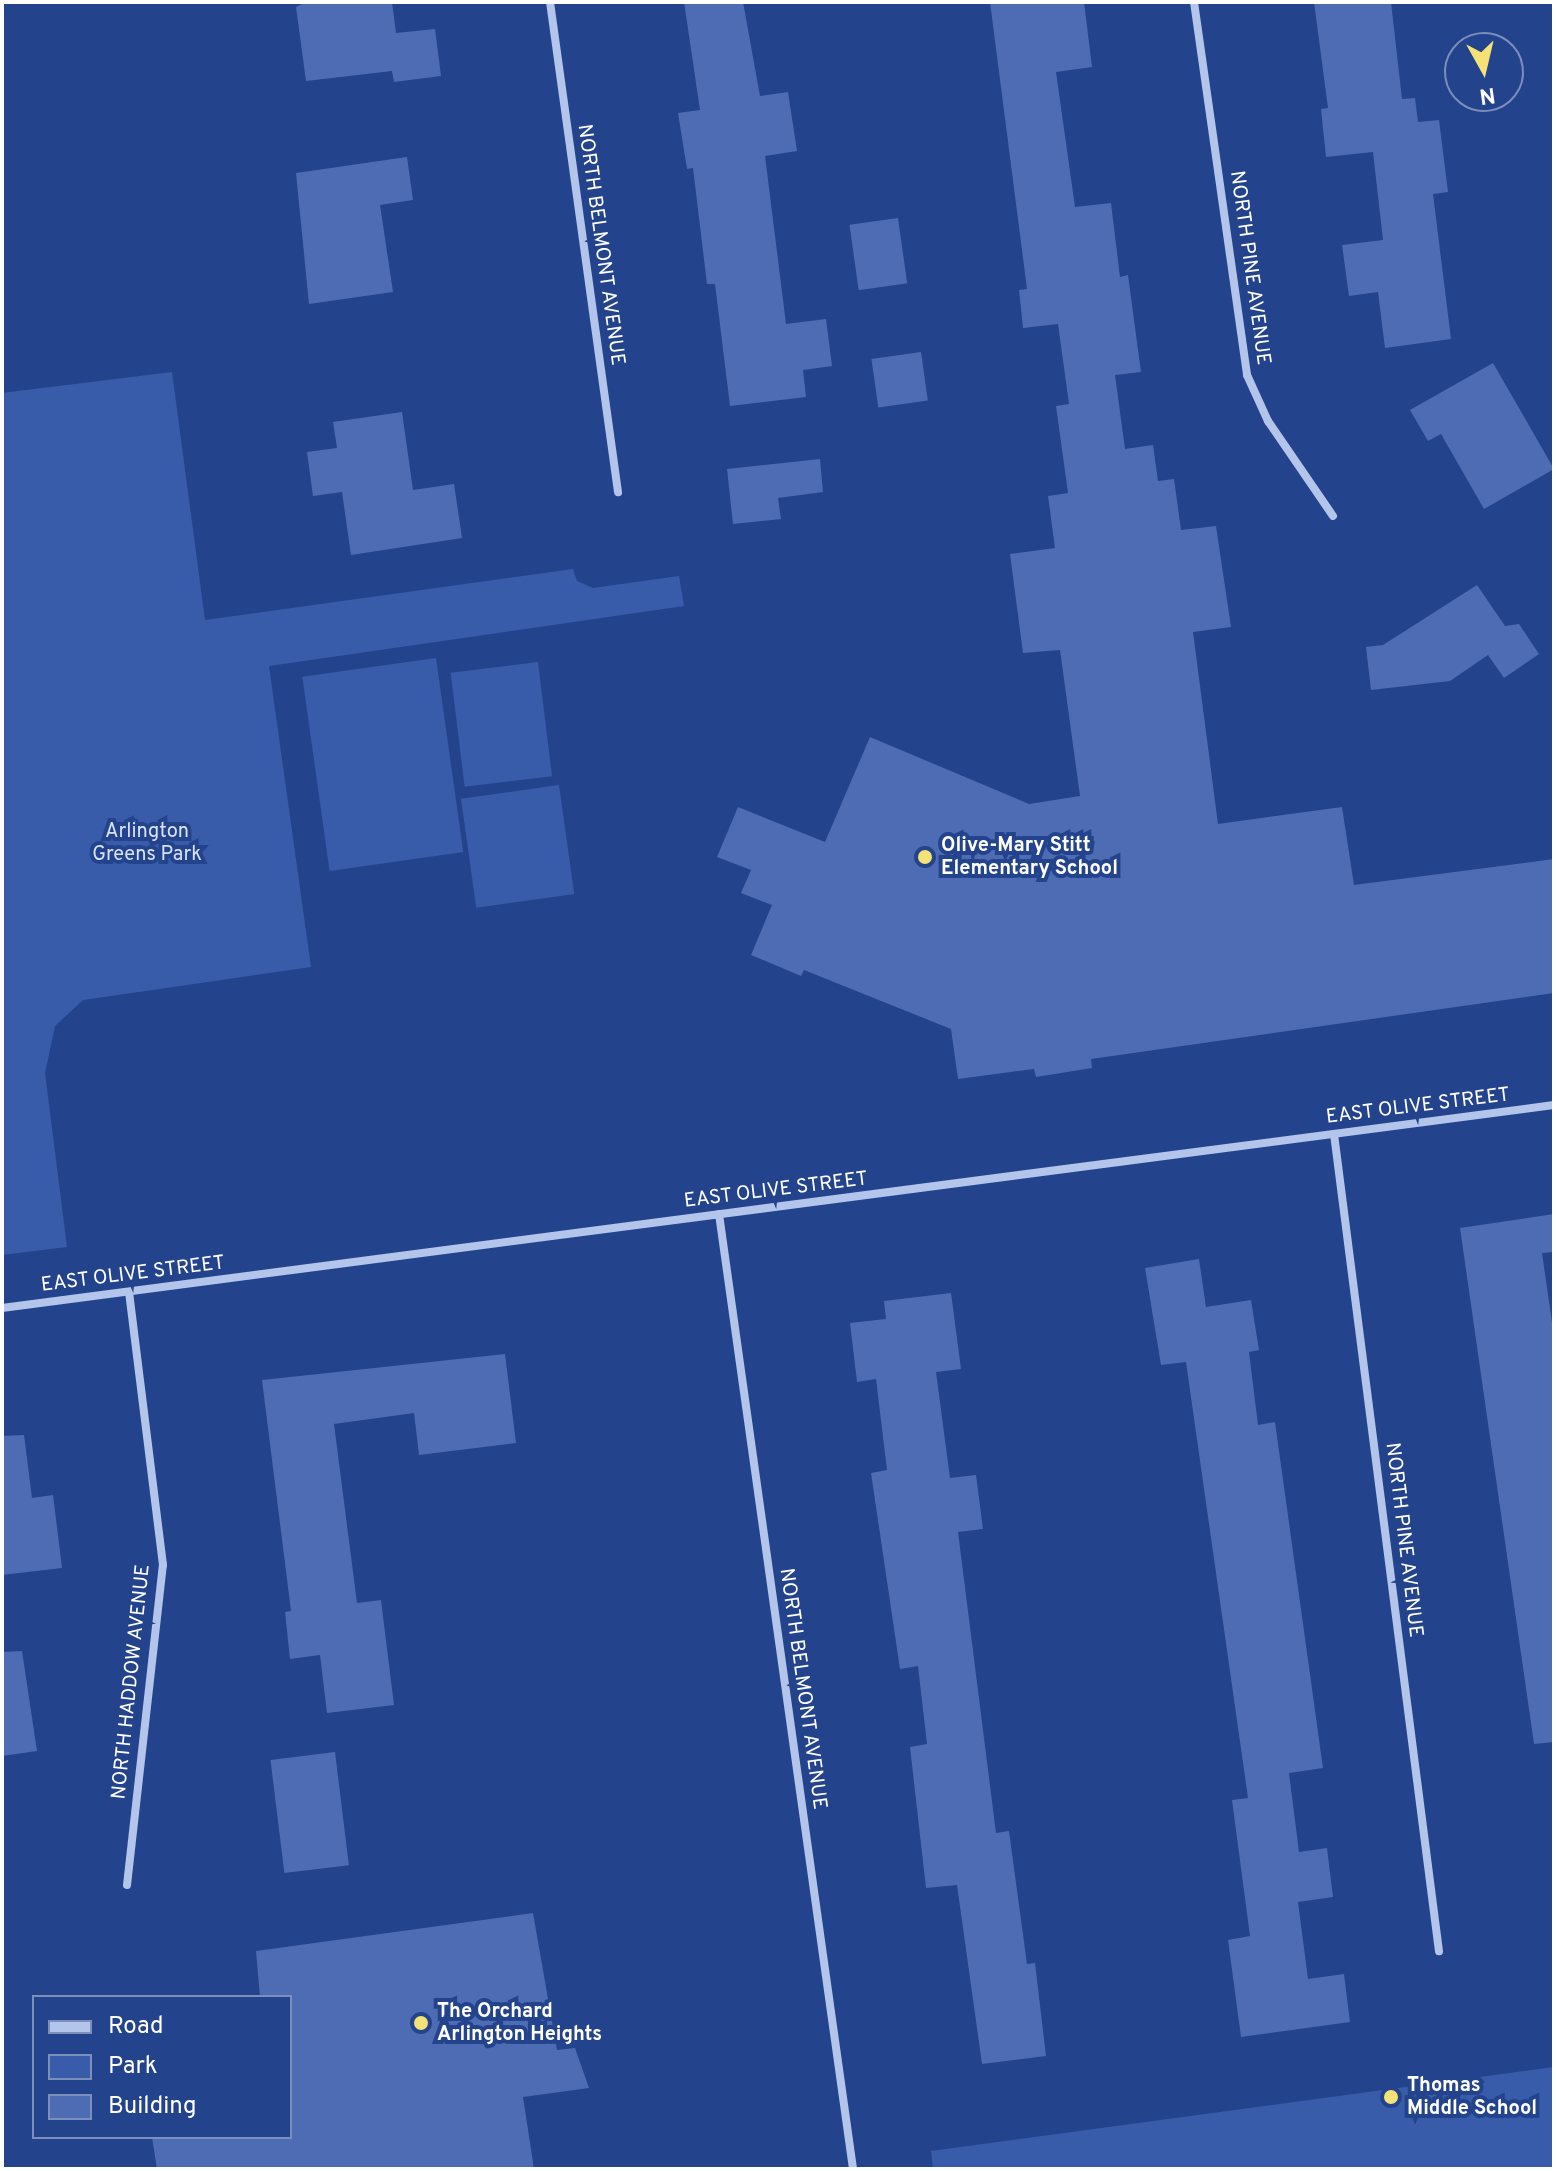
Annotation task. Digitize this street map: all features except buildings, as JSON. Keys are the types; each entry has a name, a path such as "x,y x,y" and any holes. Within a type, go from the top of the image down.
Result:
{"street":[{"name":"NORTH BELMONT AVENUE","path":"550,2 618,492"},
{"name":"NORTH PINE AVENUE","path":"1194,2 1247,375 1268,421 1333,516"},
{"name":"EAST OLIVE STREET","path":"2,1308 1554,1105"},
{"name":"NORTH PINE AVENUE","path":"1334,1134 1439,1951"},
{"name":"NORTH BELMONT AVENUE","path":"719,1214 853,2169"},
{"name":"NORTH HADDOW AVENUE","path":"127,1885 163,1565 129,1292"}],"green space":[{"name":"Arlington Greens Park","path":"172,372 205,620 573,569 577,581 593,588 679,576 684,606 269,666 311,967 83,1000 55,1026 45,1073 67,1247 2,1255 2,393"},
{"path":"436,658 463,852 330,871 302,677"},
{"path":"538,662 552,776 465,787 451,673"},
{"path":"559,785 574,894 476,908 461,799"},
{"name":"Thomas Middle School","path":"1554,2067 1554,2169 933,2169 931,2151"}],"place":[{"name":"Olive-Mary Stitt Elementary School","path":"925,857"},
{"name":"The Orchard Arlington Heights","path":"421,2023"},
{"name":"Thomas Middle School","path":"1391,2097"}]}
